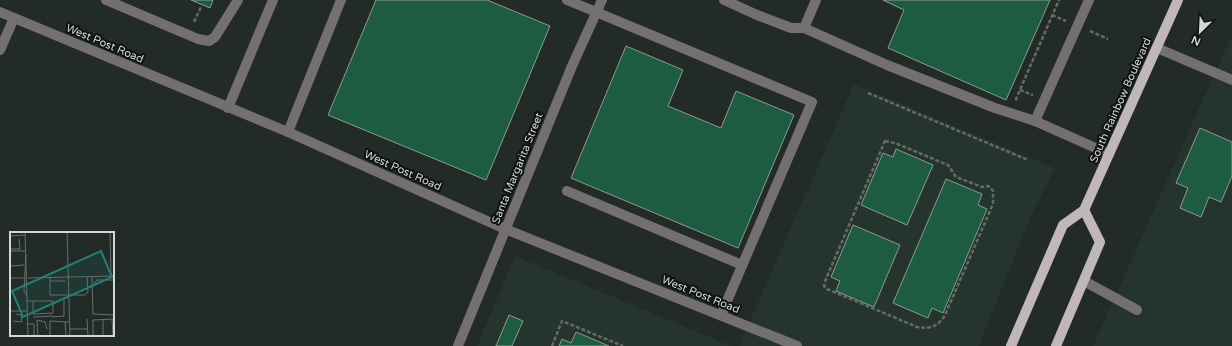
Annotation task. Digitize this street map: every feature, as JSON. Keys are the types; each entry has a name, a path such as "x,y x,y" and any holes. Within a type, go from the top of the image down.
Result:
{"main road":[{"name":"South Rainbow Boulevard","path":"1011,346 1063,226 1084,210 1178,0"},
{"path":"1056,346 1100,242 1084,210"}],"street":[{"path":"106,0 198,39 209,41 216,38 238,0"},
{"path":"288,132 341,0"},
{"path":"567,0 812,102 721,315"},
{"name":"Santa Margarita Street","path":"458,346 572,66 602,0"},
{"path":"724,0 791,28 804,28 902,71 995,108 1035,121 1109,154"},
{"path":"804,28 816,0"},
{"path":"1035,121 1089,0"},
{"path":"228,108 269,1"},
{"name":"West Post Road","path":"0,12 288,132 505,229 797,346"},
{"path":"0,50 14,18"},
{"path":"1157,48 1232,80"},
{"path":"567,191 742,265"},
{"path":"1084,281 1137,310"}],"path":[{"path":"1017,105 1019,101 1016,99 1059,0"},
{"path":"188,19 195,22 201,7"},
{"path":"1052,15 1072,24"},
{"path":"1089,30 1108,39"},
{"path":"1020,90 1039,98"},
{"path":"868,93 1028,160"},
{"path":"885,140 948,165 956,176 982,187 988,186 993,192 993,204 945,315 942,321 930,328 917,327 824,286 885,140"},
{"path":"552,346 562,321 623,346"}],"shaded area":[{"path":"1232,35 1232,346 1093,346 1115,297"},
{"path":"854,84 1055,168 1031,216 979,346 739,346"},
{"path":"515,256 731,346 477,346"}],"building":[{"path":"191,0 213,0 210,8"},
{"path":"376,0 487,0 550,26 486,180 328,115"},
{"path":"883,0 1050,0 1006,100 888,48 904,10"},
{"path":"626,46 683,70 668,106 721,128 736,91 794,115 738,248 571,178"},
{"path":"1200,128 1232,142 1232,176 1221,202 1209,197 1201,217 1180,208 1188,188 1176,183"},
{"path":"896,149 933,165 907,225 861,205 883,153 893,157"},
{"path":"946,179 982,194 978,205 987,209 943,313 932,308 928,318 893,303"},
{"path":"853,225 900,245 874,307 836,291 840,281 831,277"},
{"path":"509,315 523,321 512,346 496,346"},
{"path":"576,332 609,346 559,346 562,339 571,343"}]}
